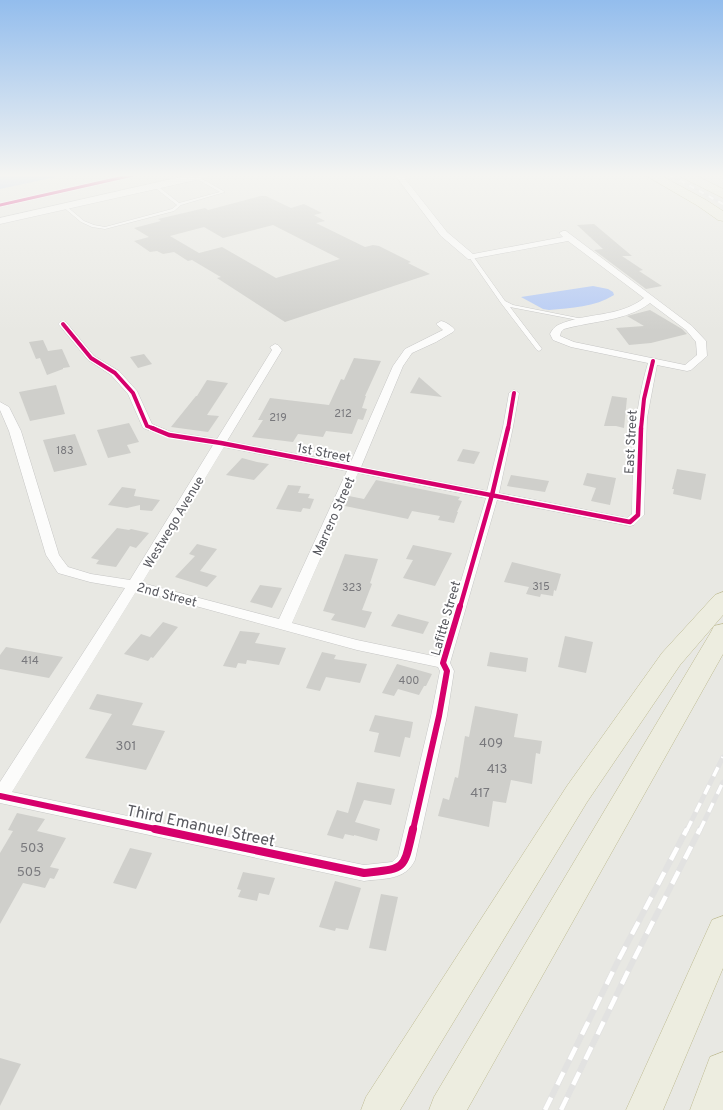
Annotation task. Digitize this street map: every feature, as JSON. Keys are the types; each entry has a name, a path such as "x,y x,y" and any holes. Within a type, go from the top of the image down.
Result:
{"highway":[{"path":"379,1110 577,794 671,659 723,600"},
{"path":"447,1110 723,632"},
{"path":"644,1110 723,930"},
{"path":"708,1110 723,1070"}],"street":[{"path":"438,227 444,234 471,257 566,235 650,298 689,328 701,341 702,356 687,368 571,344 556,338 555,334 561,327 612,315 644,304 650,298"},
{"name":"1st Street","path":"63,324 91,358 115,373 133,393 147,426 169,435 221,443 492,497 630,522"},
{"name":"Marrero Street","path":"284,625 354,469 398,366 408,351 433,340 450,330 441,324"},
{"name":"Westwego Avenue","path":"0,796 134,585 221,443 277,350 275,347"},
{"name":"East Street","path":"630,522 638,515 641,417 648,376 653,361"},
{"name":"Lafitte Street","path":"397,869 406,860 437,723 447,670 443,664 492,497 508,431 514,393"},
{"name":"2nd Street","path":"0,405 5,409 15,431 53,554 63,570 90,578 134,585 357,645 443,664"},
{"name":"Third Emanuel Street","path":"0,796 364,873 397,869"}],"lane":[{"path":"94,227 110,227"},
{"path":"471,257 539,349"},
{"path":"503,302 512,306 570,319 589,321"}],"water":[{"path":"593,286 608,289 613,292 614,295 599,302 574,308 549,310 543,309 521,297"}],"building":[{"path":"139,227 266,227 223,238 204,227 170,236 199,253 222,247 276,278 340,259 277,227 324,227 365,247 373,245 379,246 411,262 408,263 430,274 285,322 217,278 221,277 192,260 188,261 174,252 163,254 157,251 150,252 134,241 149,237 134,228"},
{"path":"579,227 597,227 632,256 622,256 643,270 639,271 662,286 646,289 594,250 603,249"},
{"path":"650,310 682,329 687,334 651,343 629,345 616,328 644,326 627,316"},
{"path":"43,340 48,351 62,349 70,367 63,368 47,375 40,358 36,359 29,342"},
{"path":"144,354 152,364 138,368 130,357"},
{"path":"354,358 381,361 365,396 362,408 367,409 363,420 358,419 352,434 326,431 323,437 298,434 293,442 252,437 263,420 258,420 270,398 329,405 341,379 344,380"},
{"path":"419,377 442,397 410,393"},
{"path":"207,380 228,383 207,415 219,416 208,432 171,427 197,396"},
{"path":"56,385 65,414 30,421 19,392"},
{"path":"612,396 627,398 624,428 604,426"},
{"path":"129,423 139,442 127,445 131,453 108,458 97,430"},
{"path":"75,434 87,465 54,472 43,440"},
{"path":"463,449 480,452 474,464 457,461"},
{"path":"242,458 269,464 254,480 226,475"},
{"path":"677,469 706,474 701,500 673,494 674,489 672,489"},
{"path":"587,473 616,478 610,505 591,501 596,488 583,485"},
{"path":"511,475 549,481 545,492 507,486"},
{"path":"376,480 460,497 458,500 462,501 454,523 438,520 440,516 412,511 408,519 345,506 349,496 364,499"},
{"path":"288,485 301,486 298,493 310,494 308,498 314,499 310,509 303,508 301,512 276,509"},
{"path":"122,487 136,489 134,496 160,500 152,511 140,510 140,505 127,508 108,505"},
{"path":"117,528 149,533 136,548 130,546 116,567 96,564 99,560 91,558"},
{"path":"197,544 217,549 200,571 217,576 207,587 175,577 195,556 189,554"},
{"path":"413,545 452,553 435,586 403,578 413,560 406,559"},
{"path":"345,554 378,559 370,583 372,584 362,610 372,612 365,628 331,620 335,614 323,611"},
{"path":"512,562 561,574 553,596 541,594 540,597 526,594 529,587 504,582"},
{"path":"260,585 282,588 272,608 250,602"},
{"path":"398,614 429,622 423,634 391,626"},
{"path":"163,622 178,627 153,658 151,657 148,661 124,654 141,634 150,637"},
{"path":"240,631 260,633 255,643 286,648 279,665 247,660 246,664 238,663 236,668 223,666"},
{"path":"565,636 593,642 586,673 558,667"},
{"path":"6,647 63,657 49,678 0,669 0,655"},
{"path":"322,652 336,655 334,659 367,664 360,683 326,677 320,691 306,688"},
{"path":"490,652 528,658 526,672 487,666"},
{"path":"397,664 432,674 426,686 424,686 419,695 398,689 394,696 382,693"},
{"path":"97,694 143,703 132,725 165,731 146,770 85,758 112,714 89,709"},
{"path":"475,706 518,714 514,737 542,741 540,754 536,753 532,784 511,780 506,803 493,801 489,827 438,816 443,798 449,800 455,777 458,778 465,736 469,737"},
{"path":"375,715 413,722 410,738 405,737 400,757 374,752 379,733 369,731"},
{"path":"357,782 395,789 391,805 364,800 355,822 380,829 377,841 354,835 345,834 343,839 327,835 337,810 348,813"},
{"path":"17,813 45,819 37,831 66,838 50,867 59,869 54,879 50,878 45,888 23,883 0,924 0,853 13,831 8,830"},
{"path":"130,848 152,853 136,889 113,883"},
{"path":"243,872 275,878 269,895 259,893 257,901 238,897 241,890 237,889"},
{"path":"335,881 361,888 348,930 336,928 335,931 319,927"},
{"path":"381,894 398,897 386,951 369,948"},
{"path":"0,1058 21,1064 0,1106"}],"railway":[{"path":"687,830 723,757"},
{"path":"700,830 723,782"},
{"path":"545,1110 619,959 687,829"},
{"path":"561,1110 631,965 700,829"}],"cycle path":[{"path":"63,324 91,358 115,373 133,393 147,426 169,435 221,443 630,522 638,515 641,418 653,361"},
{"path":"0,796 364,873 397,869 406,860 439,716 447,671 443,663 473,563 501,461 514,393"}]}
